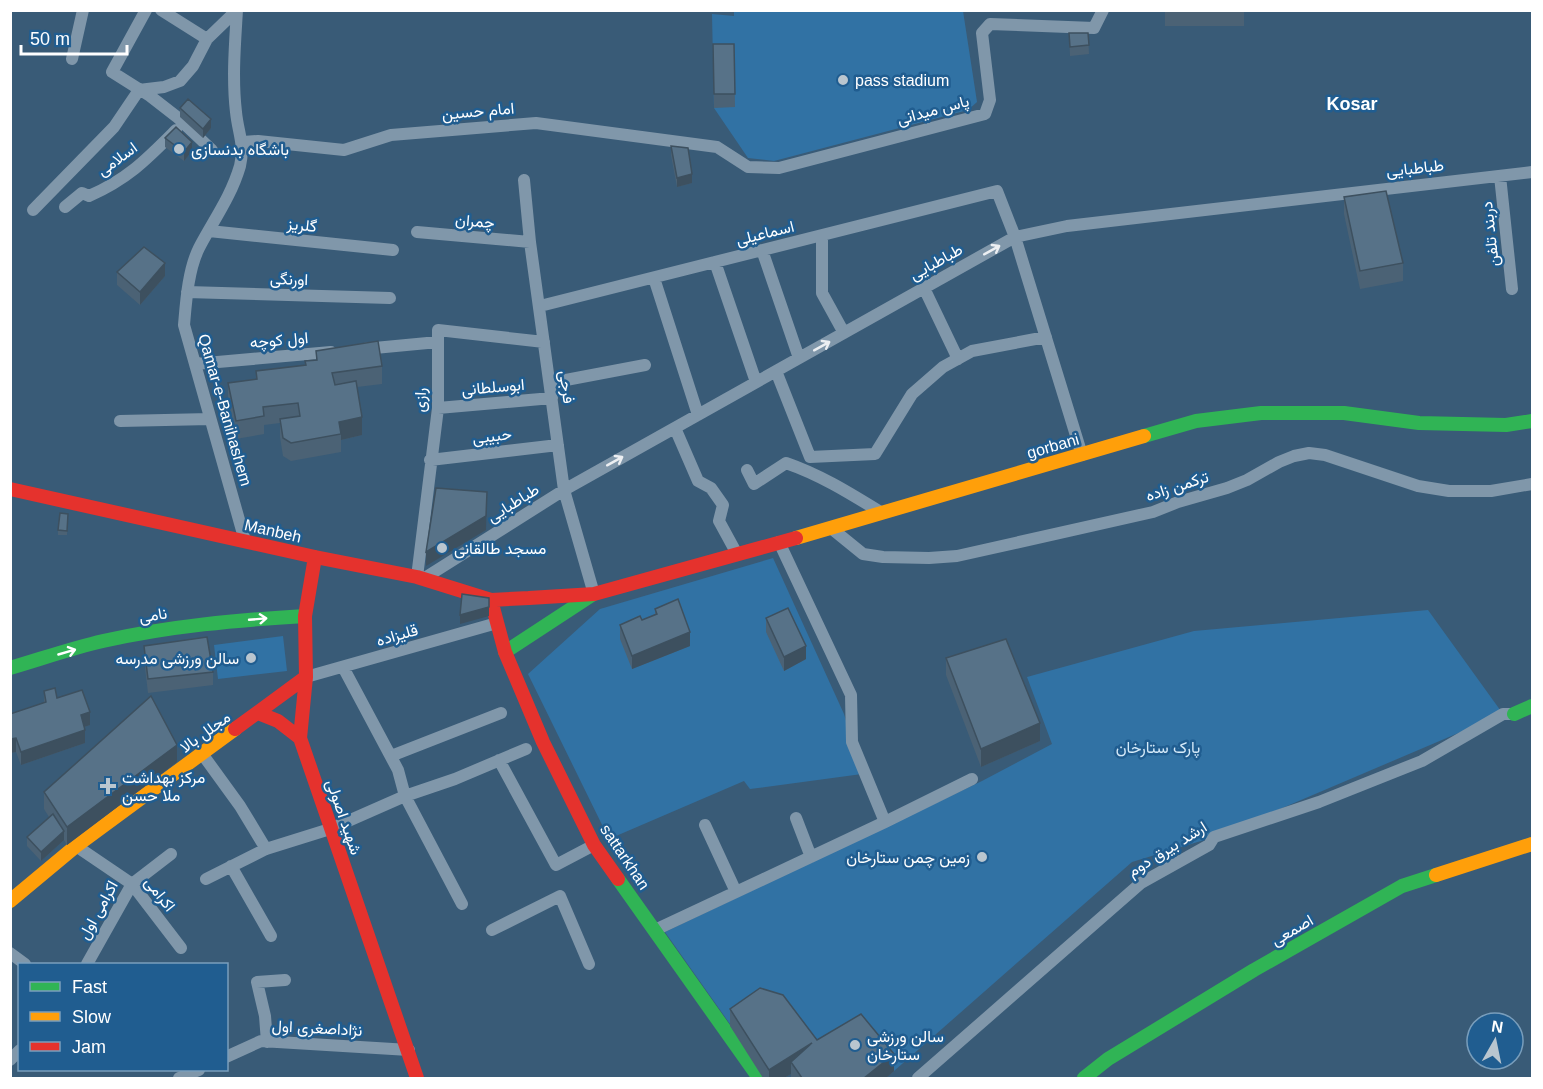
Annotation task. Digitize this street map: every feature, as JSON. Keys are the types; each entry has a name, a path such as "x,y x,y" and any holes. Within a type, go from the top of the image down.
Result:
{"main road":[{"name":"gorbani","path":"594,594 831,528 1196,421 1261,413 1344,414 1419,423 1506,425 1533,421"},
{"name":"Manbeh","path":"10,489 245,542 420,578 491,600 594,594"},
{"name":"شهید اصولی","path":"315,557 305,616 306,677 300,738 417,1078"},
{"path":"505,652 594,594"},
{"name":"sattarkhan","path":"491,600 505,652 543,742 594,845 759,1078"},
{"name":"نامی","path":"10,668 102,641 150,632 305,616"},
{"name":"مجلل بالا","path":"10,901 76,846 203,755 306,677"},
{"path":"1514,714 1533,706"},
{"path":"258,713 278,721 300,738"},
{"name":"اصمعی","path":"1084,1078 1108,1059 1254,970 1402,886 1533,844"}],"street":[{"path":"72,59 82,10"},
{"path":"146,10 112,72 150,96 213,150"},
{"path":"161,10 207,39"},
{"path":"33,210 114,127 139,90 164,87 180,81 193,66 207,39 237,10"},
{"name":"Qamar-e-Banihashem","path":"237,10 234,51 236,114 243,142 240,164 231,193 197,251 187,292 184,325 245,542"},
{"name":"پاس میدانی","path":"717,147 748,167 778,168 985,114 990,100 982,33 990,24 1094,28 1103,10"},
{"name":"اسلامی","path":"65,207 82,193 89,196 114,185 129,174 183,123"},
{"name":"امام حسین","path":"243,142 258,141 344,150 391,135 536,123 717,147"},
{"name":"طباطبایی","path":"420,578 564,490 1015,237 1067,226 1533,172"},
{"name":"دربند تلفن","path":"1500,176 1512,289"},
{"name":"فرجی","path":"525,180 530,242 564,490 594,594"},
{"name":"اسماعیلی","path":"540,306 997,191 1015,237"},
{"name":"گلریز","path":"209,231 393,250"},
{"name":"چمران","path":"417,232 530,242"},
{"path":"822,235 822,292 844,333"},
{"path":"1015,237 1082,455"},
{"path":"762,250 800,358"},
{"path":"715,262 756,382"},
{"path":"654,278 698,415"},
{"path":"924,288 958,359"},
{"name":"اورنگی","path":"187,292 390,298"},
{"path":"438,342 438,330 544,342"},
{"path":"776,371 810,457 875,454 912,394 943,367 972,351 1046,337"},
{"name":"اول کوچه","path":"195,364 438,342"},
{"name":"رازی","path":"420,578 430,460 438,408 438,342"},
{"path":"550,383 645,365"},
{"name":"ابوسلطانی","path":"438,408 552,398"},
{"path":"120,421 210,419"},
{"path":"675,428 699,481 711,488 723,505 719,521 736,554"},
{"name":"حبیبی","path":"430,460 558,445"},
{"name":"ترکمن زاده","path":"831,528 863,554 903,558 957,556 1153,512 1227,488 1279,462 1309,453 1325,455 1418,486 1449,491 1491,491 1533,484"},
{"path":"747,470 754,484 786,463 835,484 882,513"},
{"path":"779,542 851,695 852,742 885,822"},
{"name":"قلیزاده","path":"306,677 497,623"},
{"path":"343,667 391,756 398,770 405,796 462,904"},
{"path":"391,756 501,713"},
{"name":"ارشد بیرق دوم","path":"918,1078 1141,883 1209,845 1214,837 1319,802 1422,761 1503,714 1514,714"},
{"path":"206,879 266,849 330,829 405,796 526,749"},
{"path":"203,755 240,806 266,849"},
{"path":"499,760 556,865 594,845"},
{"path":"655,930 972,779"},
{"path":"796,818 811,857"},
{"path":"705,825 736,892"},
{"name":"اکرامی","path":"76,846 132,884 182,948"},
{"name":"اکرامی اول","path":"88,963 132,884 171,854"},
{"path":"231,866 271,936"},
{"path":"492,930 560,896 589,964"},
{"path":"10,953 25,963"},
{"path":"267,1042 265,1016 257,982 285,980"},
{"name":"نژاداصغری اول","path":"228,1056 261,1041 409,1050"},
{"path":"179,1078 196,1071"}],"green space":[{"name":"pass stadium","path":"734,10 963,11 977,102 968,110 774,161 748,158 714,108 712,14 734,16"},
{"path":"773,558 844,714 862,774 750,789 744,781 609,839 528,674 600,609"},
{"name":"پارک ستارخان","path":"1428,610 1503,714 1214,837 1132,862 894,1071 817,1058 730,1024 665,932 982,781 1052,744 1027,677 1194,631"},
{"name":"سالن ورزشی مدرسه","path":"283,636 287,671 218,679 214,645"}],"building":[{"path":"1069,33 1088,33 1089,45 1070,47"},
{"path":"713,44 734,44 735,94 714,94"},
{"path":"188,99 211,119 203,129 180,108"},
{"path":"176,127 192,142 184,152 165,138"},
{"path":"671,146 688,148 692,174 677,178"},
{"path":"1386,191 1403,263 1360,271 1344,197"},
{"path":"144,247 165,263 140,292 117,272"},
{"path":"378,341 382,366 332,373 335,385 356,381 362,417 339,422 341,434 291,443 283,438 280,419 300,416 298,403 263,407 264,416 236,421 228,383 257,379 256,371 306,365 305,361 317,360 316,351"},
{"name":"مسجد طالقانی","path":"436,488 487,492 486,516 426,552"},
{"path":"60,513 68,514 67,531 58,530"},
{"path":"462,594 489,598 489,607 460,615"},
{"path":"678,599 690,632 632,656 620,625 640,616 642,620 657,614 655,609"},
{"path":"788,608 806,646 784,657 766,618"},
{"path":"207,637 213,672 148,679 144,646"},
{"path":"1006,639 1040,723 981,749 946,658"},
{"path":"55,688 57,698 82,690 90,712 81,715 85,730 21,752 16,738 10,739 10,714 46,702 44,691"},
{"name":"مرکز بهداشت ملا حسن","path":"151,696 177,745 67,827 44,792"},
{"path":"53,814 64,831 41,852 27,837"},
{"path":"760,988 783,995 817,1040 861,1014 894,1054 864,1078 802,1078 791,1062 812,1043 769,1070 730,1009"}],"traffic: fast":[{"path":"1144,436 1196,421 1261,413 1344,413 1419,423 1506,425 1532,421"},
{"path":"505,652 592,595"},
{"path":"10,668 91,644 153,631 305,616"},
{"path":"1514,714 1532,706"},
{"path":"1084,1078 1108,1059 1254,970 1402,886 1436,875"},
{"path":"618,879 759,1078"}],"traffic: slow":[{"path":"796,538 1144,436"},
{"path":"10,901 76,846 235,729"},
{"path":"1436,875 1532,844"}],"traffic: jam":[{"path":"10,489 315,557 417,577 491,600 529,598"},
{"path":"529,598 594,594 796,538"},
{"path":"315,557 305,616 306,677 300,738 417,1078"},
{"path":"491,600 505,652 543,742 594,845 618,879"},
{"path":"235,729 306,677"},
{"path":"258,713 278,721 300,738"}],"place":[{"name":"pass stadium","path":"843,80"},
{"name":"باشگاه بدنسازی","path":"179,149"},
{"name":"مسجد طالقانی","path":"442,548"},
{"name":"سالن ورزشی مدرسه","path":"251,658"},
{"name":"مرکز بهداشت ملا حسن","path":"108,786"},
{"name":"زمین چمن ستارخان","path":"982,857"},
{"name":"سالن ورزشی ستارخان","path":"855,1045"}],"district":[{"name":"Kosar","path":"1352,104"}]}
